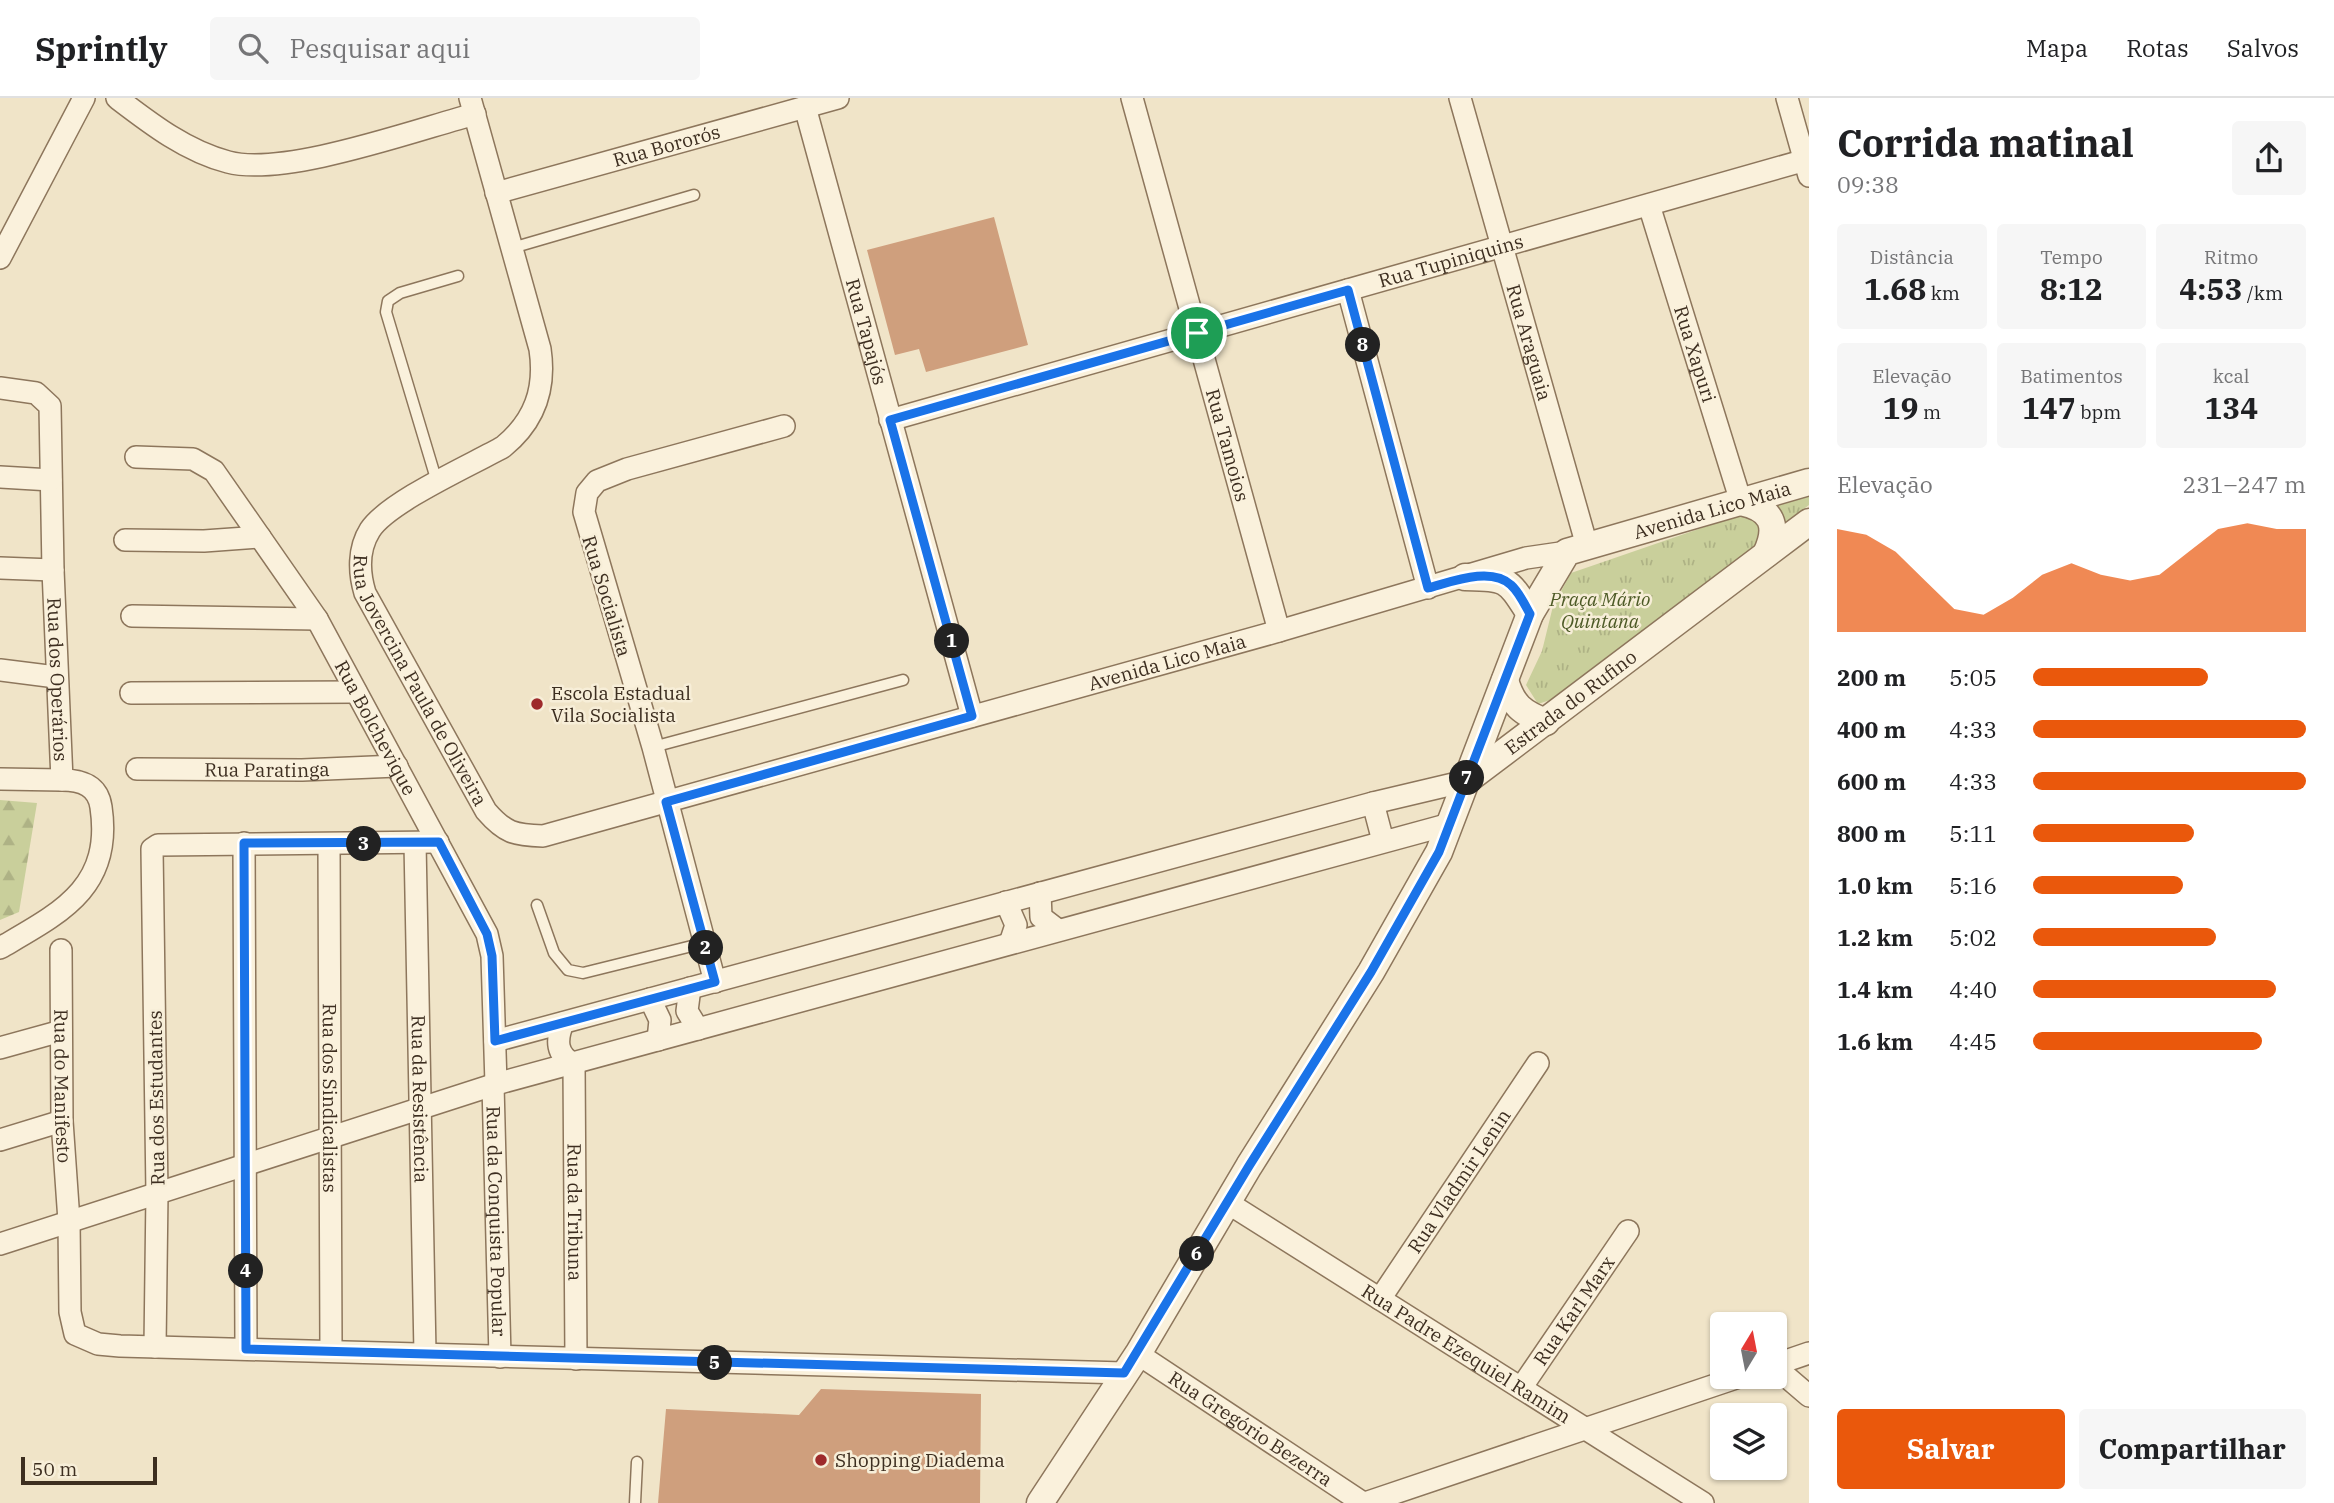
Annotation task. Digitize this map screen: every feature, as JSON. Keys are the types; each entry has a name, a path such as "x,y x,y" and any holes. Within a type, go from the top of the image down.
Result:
{"street":[{"path":"2,248 84,98"},
{"path":"117,98 186,145 229,162 254,166 292,163 473,106"},
{"name":"Rua Bororós","path":"496,193 838,98"},
{"name":"Rua Tamoios","path":"1132,98 1279,631"},
{"name":"Rua Araguaia","path":"1460,98 1501,247 1577,549"},
{"path":"1787,98 1808,165"},
{"name":"Rua Jovercina Paula de Oliveira","path":"473,106 540,349 544,372 540,394 520,433 503,447 387,512 370,530 362,552 360,575 365,593 486,811 502,829 522,835"},
{"name":"Rua Tapajós","path":"805,107 972,716"},
{"name":"Rua Tupiniquins","path":"890,420 1649,205 1808,165"},
{"name":"Rua Xapuri","path":"1649,205 1741,502"},
{"path":"1348,290 1428,588"},
{"name":"Rua dos Operários","path":"0,388 27,390 43,397 50,406 56,677 62,780 77,780 89,786 100,797 102,850 97,869 86,886 57,915 0,948"},
{"name":"Rua Socialista","path":"715,982 653,747 590,543 584,512 587,493 597,481 627,469 784,426"},
{"name":"Rua Bolchevique","path":"136,457 193,459 204,463 228,488 317,619 487,934 492,956 494,1085"},
{"path":"0,477 51,480"},
{"name":"Avenida Lico Maia","path":"522,835 543,836 1279,631 1526,558 1577,549 1809,482"},
{"path":"1741,502 1754,505 1773,523 1774,535 1766,554"},
{"name":"Estrada do Rufino","path":"1466,781 1809,522"},
{"path":"125,540 204,541 260,537"},
{"name":"Estrada do Rufino","path":"1040,1503 1131,1364 1371,972 1439,852 1530,614 1577,549"},
{"path":"0,568 53,570"},
{"path":"1465,577 1495,578 1511,584 1530,614"},
{"path":"132,615 317,619"},
{"path":"0,670 56,677"},
{"path":"1505,680 1511,699 1523,713 1546,722"},
{"path":"131,693 356,692"},
{"name":"Rua Paratinga","path":"137,769 302,770 397,765"},
{"path":"0,779 62,780"},
{"path":"495,1041 1373,803 1466,781"},
{"path":"1373,803 1383,841"},
{"path":"0,1244 331,1135 494,1085 1450,824"},
{"path":"246,1349 244,843 439,842"},
{"name":"Rua dos Estudantes","path":"155,1347 157,1193 152,849 158,845 244,843"},
{"name":"Rua da Resistência","path":"415,843 425,1353"},
{"name":"Rua dos Sindicalistas","path":"329,844 331,1350"},
{"path":"1040,893 1041,917 1058,930"},
{"path":"1006,902 1016,925 1010,943"},
{"name":"Rua do Manifesto","path":"61,950 62,1121 69,1221 70,1312 75,1335 98,1344 155,1347"},
{"path":"690,988 687,1011 698,1029"},
{"path":"650,999 660,1020 658,1040"},
{"path":"563,1023 558,1034 558,1046 565,1060 574,1064"},
{"path":"0,1048 61,1031"},
{"name":"Rua Vladmir Lenin","path":"1380,1299 1538,1063"},
{"name":"Rua da Tribuna","path":"574,1064 576,1359"},
{"name":"Rua da Conquista Popular","path":"494,1085 500,1357"},
{"path":"0,1140 62,1121"},
{"name":"Rua Padre Ezequiel Ramim","path":"1228,1203 1703,1503"},
{"name":"Rua Karl Marx","path":"1521,1388 1628,1231"},
{"path":"155,1347 576,1359 1131,1364"},
{"path":"1787,1361 1809,1353"},
{"name":"Rua Gregório Bezerra","path":"1131,1364 1364,1503"},
{"path":"1787,1377 1809,1396"},
{"path":"1364,1503 1710,1387"}],"lane":[{"path":"512,248 694,195"},
{"path":"437,484 386,312 388,302 400,293 458,276"},
{"path":"653,747 903,680"},
{"path":"537,905 554,953 568,971 583,972 704,943"},
{"path":"635,1503 637,1462"}],"green space":[{"name":"Praça Mário Quintana","path":"1809,491 1809,505 1550,700 1538,704 1526,685 1542,651 1553,606 1571,573"},
{"path":"0,800 37,803 19,912 0,920"}],"building":[{"path":"994,217 1028,345 926,372 919,349 895,355 867,250"},
{"name":"Shopping Diadema","path":"821,1389 981,1394 980,1503 658,1503 666,1409 799,1415"}],"place":[{"name":"Escola Estadual Vila Socialista","path":"537,704"},
{"name":"Shopping Diadema","path":"821,1460"}],"route":[{"path":"1348,290 1428,588 1465,577 1495,578 1511,584 1530,614 1439,852 1371,972 1249,1166 1138,1354 1124,1373 246,1349 244,843 439,842 487,934 492,956 495,1041 715,982 666,802 972,716 890,420 1197,333 1348,290"}]}
